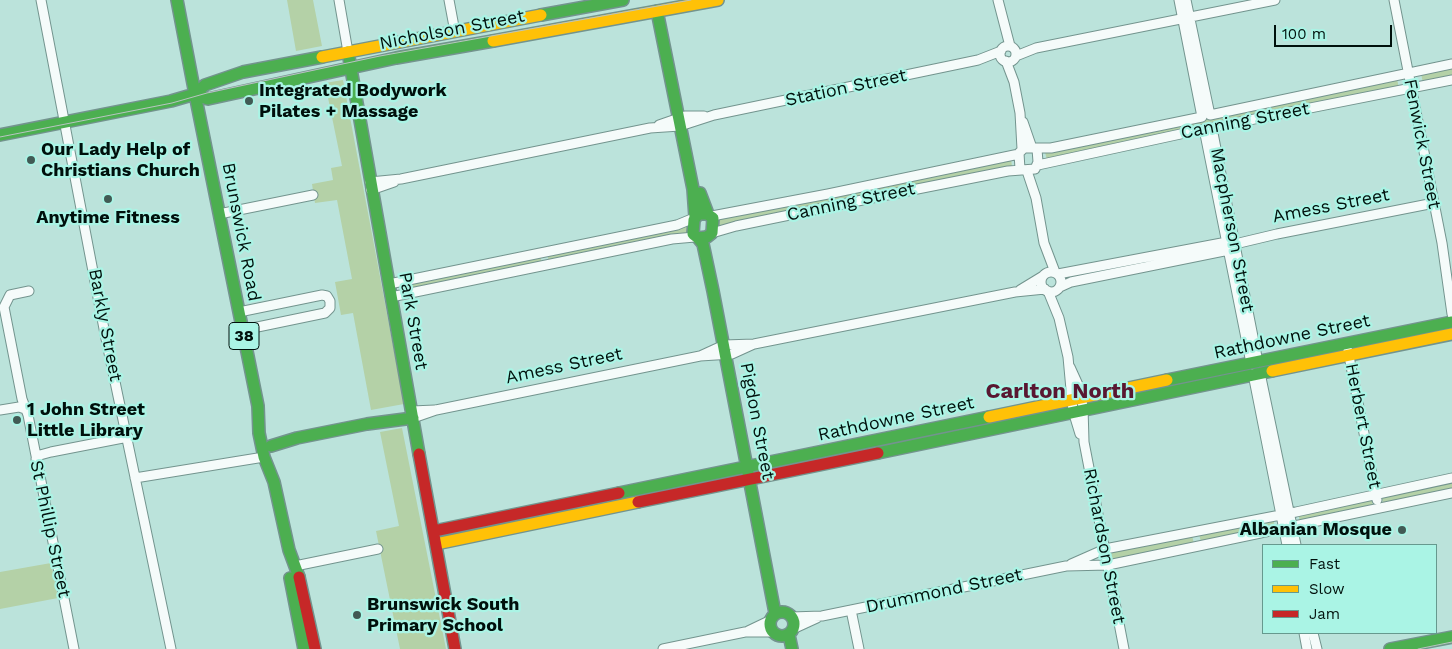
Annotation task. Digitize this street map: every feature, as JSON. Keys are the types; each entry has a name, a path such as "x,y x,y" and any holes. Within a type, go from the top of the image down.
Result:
{"street":[{"name":"Barkly Street","path":"41,0 106,334 171,649"},
{"name":"38","path":"177,0 195,94"},
{"name":"Park Street","path":"339,0 349,69 455,649"},
{"path":"449,0 455,32"},
{"name":"Nicholson Street","path":"0,135 195,94 205,85 243,72 623,0"},
{"name":"Nicholson Street","path":"195,94 208,99 659,5 718,0"},
{"path":"998,0 1020,113 1020,151 1024,170 1036,198"},
{"path":"1179,0 1186,18 1206,116"},
{"path":"1186,0 1186,18"},
{"name":"Station Street","path":"371,186 1275,0"},
{"name":"Fenwick Street","path":"1394,0 1451,290 1452,314"},
{"path":"659,5 682,121 696,207 695,218"},
{"path":"548,15 550,29"},
{"name":"Canning Street","path":"710,215 819,196 1020,151 1206,116 1452,64"},
{"name":"Canning Street","path":"712,234 745,224 1024,170 1208,129 1452,80"},
{"name":"Brunswick Road","path":"195,94 289,550 304,649"},
{"path":"1020,113 1035,148 1037,167 1036,198 1044,243 1044,275 1041,282 1046,290 1060,288 1062,280 1056,273 1044,243"},
{"path":"682,121 702,200 710,215"},
{"name":"Macpherson Street","path":"1208,129 1285,514 1296,544"},
{"path":"220,214 313,195"},
{"name":"Amess Street","path":"1056,273 1099,272 1434,203"},
{"path":"389,284 677,225 695,218 698,214 710,215"},
{"name":"Pigdon Street","path":"710,215 713,258 728,350"},
{"name":"Pigdon Street","path":"695,218 692,232 704,246 728,350 782,624 784,649"},
{"path":"391,297 672,239 712,234"},
{"path":"1442,242 1452,240"},
{"name":"Amess Street","path":"1060,288 1099,272"},
{"path":"1044,275 1056,273"},
{"name":"Amess Street","path":"1015,292 1044,275"},
{"name":"Richardson Street","path":"1059,318 1060,288"},
{"name":"Amess Street","path":"268,444 1015,292 1046,290"},
{"name":"Richardson Street","path":"1046,290 1059,318 1070,367 1124,649"},
{"path":"2,307 10,295 29,291"},
{"path":"239,312 322,296 327,296 330,301 330,308 325,313 243,330"},
{"name":"St Phillip Street","path":"2,307 25,409 28,415 74,649"},
{"name":"Rathdowne Street","path":"434,531 701,488 752,472 1348,349 1452,322"},
{"name":"Rathdowne Street","path":"1348,349 1452,334"},
{"name":"Herbert Street","path":"1348,349 1378,508"},
{"path":"0,410 19,407 25,409"},
{"path":"36,459 42,454 128,436"},
{"name":"Brunswick Road","path":"268,444 264,457 274,482"},
{"path":"135,478 264,457"},
{"name":"Rathdowne Street","path":"436,544 699,476 752,472"},
{"path":"699,476 701,488"},
{"name":"Drummond Street","path":"1066,566 1105,549 1285,514 1452,478"},
{"name":"Drummond Street","path":"664,649 1066,566 1108,565 1452,493"},
{"name":"Macpherson Street","path":"1287,544 1288,527"},
{"path":"1195,532 1198,546"},
{"path":"292,566 378,549"},
{"name":"Brunswick Road","path":"292,566 315,649"},
{"path":"852,610 859,649"},
{"name":"Pigdon Street","path":"782,624 792,649"},
{"path":"1304,634 1307,649"},
{"path":"1314,634 1317,649"},
{"path":"1390,649 1452,637"}],"green space":[{"path":"287,0 313,0 322,46 296,51"},
{"path":"1452,68 1452,77 1423,83 1421,74"},
{"path":"1397,79 1399,88 1047,160 1045,152 1203,119 1202,107 1208,117"},
{"path":"343,80 404,404 371,410 353,313 341,315 335,282 352,279 337,200 315,203 312,184 333,180 331,168 342,166 325,83"},
{"path":"1011,158 1012,167 880,194 878,185"},
{"path":"871,187 873,195 717,227 717,218"},
{"path":"688,224 689,233 549,262 547,254"},
{"path":"540,255 542,264 403,292 401,284"},
{"path":"402,428 446,649 400,649 376,531 399,526 380,432"},
{"path":"1452,481 1452,490 1383,505 1382,496"},
{"path":"1372,498 1373,507 1300,522 1298,513"},
{"path":"1273,518 1275,527 1201,542 1199,534"},
{"path":"1192,535 1194,544 1112,560 1111,552"},
{"path":"51,563 58,598 0,609 0,572"}],"tram line":[{"path":"0,137 172,103 207,93 380,56 691,0"},
{"path":"1418,649 1452,642"}],"traffic: fast":[{"path":"177,0 195,94"},
{"path":"541,15 623,0"},
{"path":"657,11 693,189 695,217"},
{"path":"195,94 208,99 396,58 493,41"},
{"path":"348,52 419,454"},
{"path":"0,135 171,101 195,94 205,85 243,72 322,57"},
{"path":"195,94 258,406 259,433 264,457 274,482 289,550 299,577"},
{"path":"700,193 708,214"},
{"path":"698,214 707,214 713,218 712,233 707,237 698,238 693,234 694,220 698,214"},
{"path":"698,238 703,244 713,291 775,613"},
{"path":"1167,380 1452,322"},
{"path":"878,453 1272,371"},
{"path":"619,493 989,417"},
{"path":"271,446 297,438 367,424 413,418"},
{"path":"290,578 304,649"},
{"path":"782,612 787,613 793,619 794,624 793,629 787,635 782,636 777,635 771,629 770,624 771,619 777,613 782,612"},
{"path":"789,635 792,649"},
{"path":"1390,649 1452,637"}],"traffic: slow":[{"path":"493,41 718,0"},
{"path":"322,57 541,15"},
{"path":"1272,371 1452,334"},
{"path":"989,417 1167,380"},
{"path":"436,544 638,502"}],"traffic: jam":[{"path":"638,502 878,453"},
{"path":"419,454 455,649"},
{"path":"434,531 619,493"},
{"path":"299,577 315,649"}],"place":[{"name":"Integrated Bodywork Pilates + Massage","path":"249,101"},
{"name":"Our Lady Help of Christians Church","path":"31,160"},
{"name":"Anytime Fitness","path":"108,199"},
{"name":"1 John Street Little Library","path":"17,420"},
{"name":"Albanian Mosque","path":"1402,530"},
{"name":"Brunswick South Primary School","path":"357,615"}],"district":[{"name":"Carlton North","path":"1060,392"}]}
